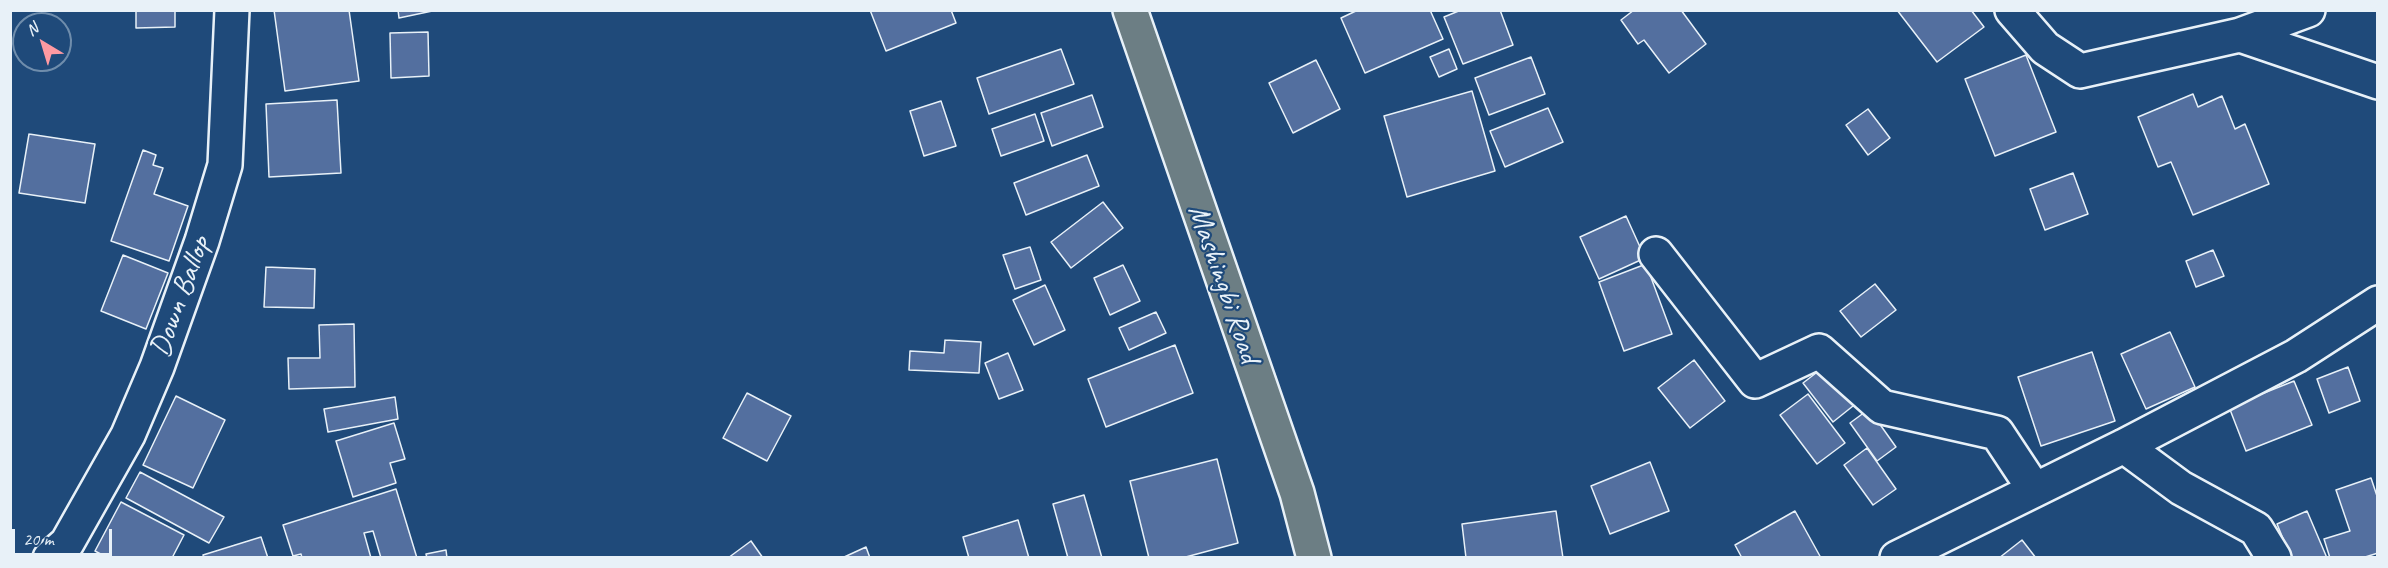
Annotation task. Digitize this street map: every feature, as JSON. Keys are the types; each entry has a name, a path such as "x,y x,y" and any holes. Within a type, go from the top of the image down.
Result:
{"main road":[{"name":"Mashingbi Road","path":"1130,10 1297,493 1314,558"}],"street":[{"name":"Down Ballop","path":"50,558 67,543 128,435 157,367 202,241 225,165 232,10"},
{"path":"2012,10 2045,48 2080,71 2240,35 2308,10"},
{"path":"2240,35 2378,82"},
{"path":"1656,254 1755,381 1819,351 1882,406 1996,433 2034,489"},
{"path":"1897,558 2124,446 2296,356 2378,303"},
{"path":"2124,446 2181,488 2256,529 2274,558"}],"building":[{"path":"136,10 175,10 175,27 136,28"},
{"path":"274,10 349,10 359,81 285,91"},
{"path":"398,10 437,10 399,18"},
{"path":"870,10 951,10 956,23 886,51"},
{"path":"1358,10 1430,10 1443,39 1365,73 1341,18"},
{"path":"1461,10 1500,10 1513,45 1463,64 1444,17"},
{"path":"1634,10 1681,10 1706,44 1669,73 1644,40 1638,44 1621,20"},
{"path":"1897,10 1971,10 1984,27 1937,62"},
{"path":"428,32 429,76 391,78 390,33"},
{"path":"1061,49 1074,84 989,114 977,78"},
{"path":"1449,49 1457,69 1439,77 1430,57"},
{"path":"2026,55 2056,132 1995,156 1965,79"},
{"path":"1531,57 1545,94 1489,115 1475,78"},
{"path":"1316,60 1340,109 1293,133 1269,83"},
{"path":"1472,91 1495,171 1407,197 1384,116"},
{"path":"2193,94 2198,107 2222,96 2235,129 2245,124 2269,184 2193,215 2171,162 2158,167 2138,117"},
{"path":"1092,95 1103,127 1052,146 1041,113"},
{"path":"337,100 341,173 269,177 266,104"},
{"path":"941,101 956,146 924,156 910,111"},
{"path":"1548,108 1563,142 1505,167 1490,131"},
{"path":"1868,109 1890,138 1868,155 1846,125"},
{"path":"1035,114 1044,141 1001,156 992,129"},
{"path":"29,134 95,144 85,203 19,193"},
{"path":"143,150 156,155 153,165 163,168 154,194 188,206 169,261 111,241"},
{"path":"1087,155 1099,186 1026,215 1014,183"},
{"path":"2073,173 2088,214 2045,230 2030,189"},
{"path":"1103,202 1123,228 1071,268 1051,242"},
{"path":"1626,216 1645,258 1599,279 1580,237"},
{"path":"1030,247 1041,280 1015,289 1003,255"},
{"path":"2213,250 2224,276 2196,287 2186,261"},
{"path":"123,255 168,273 146,329 101,311"},
{"path":"1646,264 1672,334 1624,351 1599,282"},
{"path":"1123,265 1140,301 1110,315 1094,278"},
{"path":"266,267 315,269 314,308 264,307"},
{"path":"1875,284 1896,310 1861,337 1840,311"},
{"path":"1045,285 1065,330 1034,345 1013,300"},
{"path":"1156,312 1166,333 1129,350 1119,328"},
{"path":"354,324 355,387 289,389 288,358 320,358 319,325"},
{"path":"2170,332 2195,387 2146,409 2121,354"},
{"path":"945,340 981,342 979,373 909,370 910,351 944,353"},
{"path":"1175,345 1193,393 1106,427 1088,379"},
{"path":"2092,352 2115,421 2041,446 2018,377"},
{"path":"1008,353 1023,390 999,399 985,363"},
{"path":"1694,360 1725,401 1690,428 1658,388"},
{"path":"1829,363 1858,402 1833,422 1803,383"},
{"path":"2348,367 2360,401 2329,413 2317,379"},
{"path":"2294,381 2312,425 2246,451 2229,407"},
{"path":"747,393 791,416 767,461 723,438"},
{"path":"1808,394 1845,443 1817,464 1780,415"},
{"path":"176,396 225,420 193,488 143,465"},
{"path":"395,397 398,419 328,432 324,409"},
{"path":"1869,409 1896,447 1877,461 1850,423"},
{"path":"394,423 405,459 390,463 396,483 353,497 336,441"},
{"path":"1867,448 1896,489 1873,505 1844,465"},
{"path":"1217,459 1238,543 1182,558 1149,558 1130,481"},
{"path":"1650,462 1669,511 1610,534 1591,486"},
{"path":"140,472 224,517 209,543 126,498"},
{"path":"2371,478 2378,499 2378,553 2362,558 2330,558 2324,539 2350,531 2336,490"},
{"path":"396,489 417,558 381,558 373,531 364,533 371,558 302,558 301,554 293,556 283,525"},
{"path":"1084,495 1102,558 1068,558 1053,504"},
{"path":"121,502 184,535 172,558 108,558 95,551"},
{"path":"1556,511 1563,558 1466,558 1462,524"},
{"path":"1795,511 1821,558 1742,558 1735,545"},
{"path":"2307,511 2327,558 2291,558 2277,524"},
{"path":"1018,520 1029,558 969,558 963,537"},
{"path":"261,537 268,558 204,558 203,555"},
{"path":"2022,540 2036,558 1999,558"},
{"path":"751,541 763,558 728,558"},
{"path":"866,547 870,558 842,558"},
{"path":"446,550 447,558 427,558 426,554"}]}
